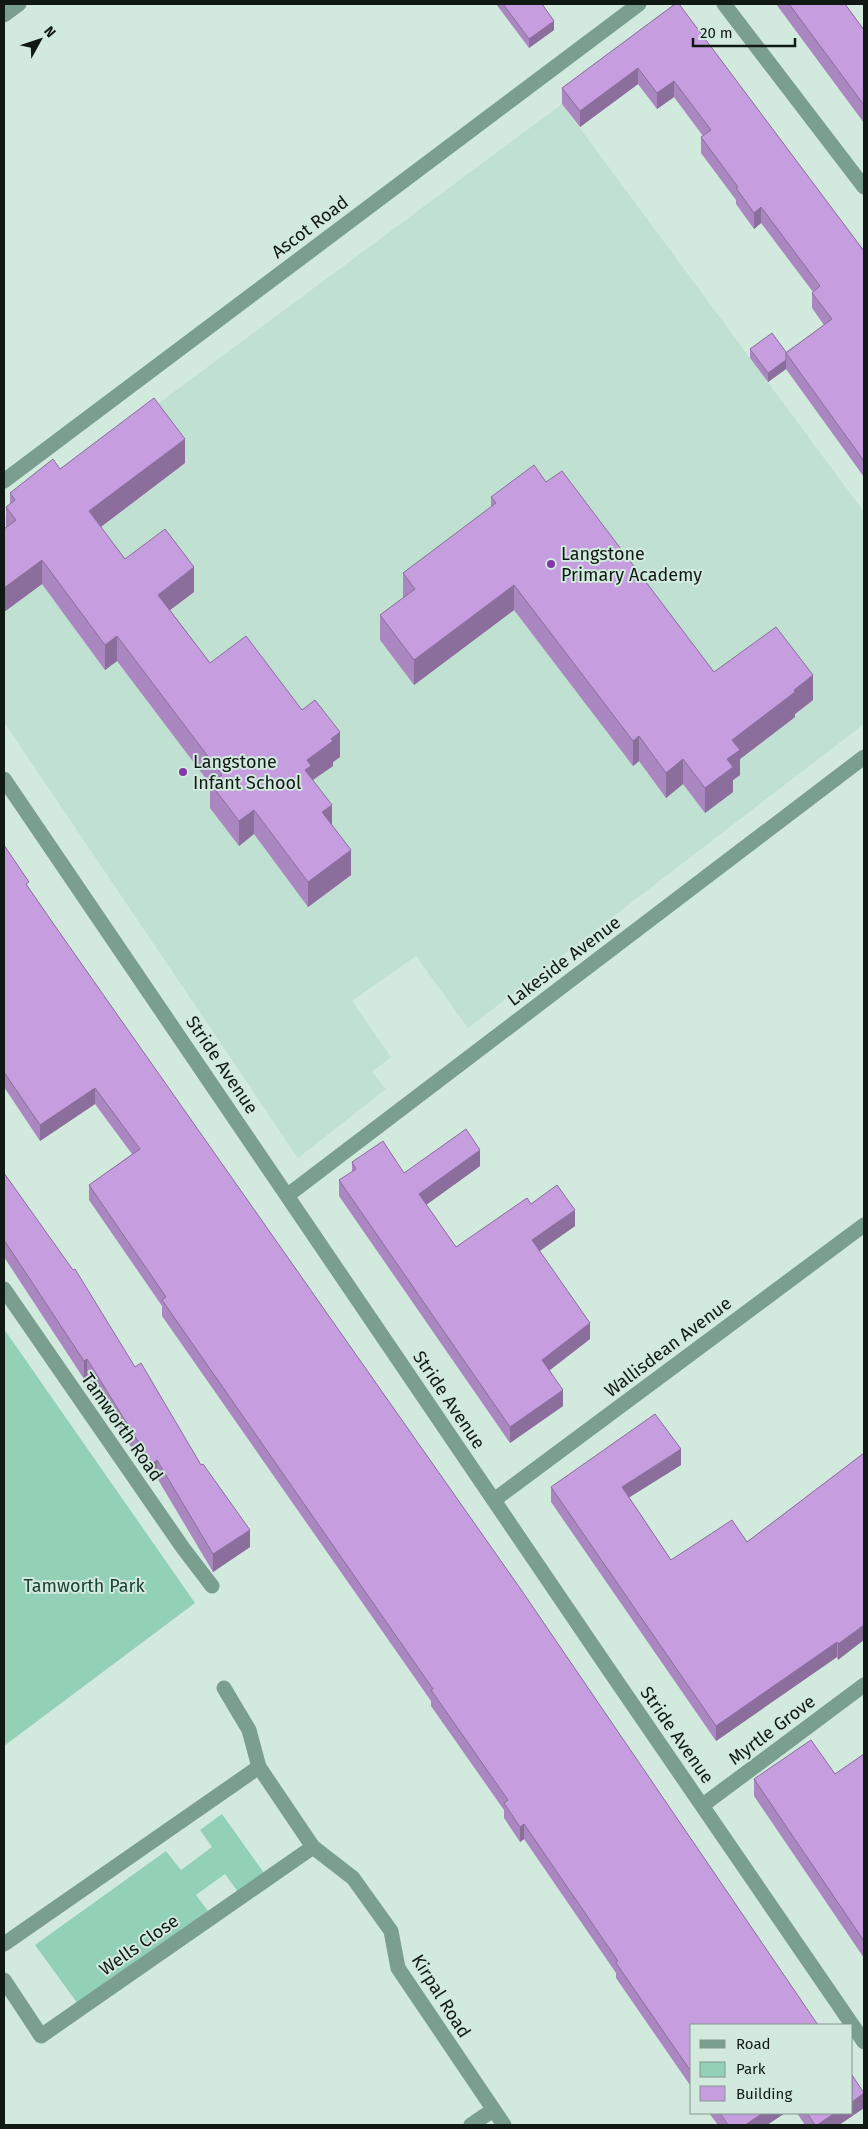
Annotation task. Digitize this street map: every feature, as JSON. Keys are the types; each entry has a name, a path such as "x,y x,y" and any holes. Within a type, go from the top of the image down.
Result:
{"street":[{"path":"4,15 19,4"},
{"name":"Ascot Road","path":"4,481 639,4"},
{"path":"724,4 864,186"},
{"name":"Lakeside Avenue","path":"288,1195 864,757"},
{"name":"Stride Avenue","path":"4,779 852,2024"},
{"name":"Wallisdean Avenue","path":"494,1500 864,1225"},
{"name":"Tamworth Road","path":"4,1289 177,1540 212,1586"},
{"name":"Myrtle Grove","path":"703,1805 864,1685"},
{"name":"Kirpal Road","path":"224,1688 249,1730 259,1767 313,1847 353,1878 391,1932 398,1968 504,2125"},
{"path":"4,1944 259,1767"},
{"name":"Wells Close","path":"4,1980 41,2036 313,1847"},
{"name":"Stride Avenue","path":"853,2026 864,2042"},
{"path":"470,2125 493,2110"}],"shaded area":[{"name":"Langstone Primary Academy","path":"562,104 864,512 864,724 468,1028 416,956 352,1001 391,1057 372,1072 386,1089 298,1158 4,722 4,518"}],"green space":[{"name":"Tamworth Park","path":"4,1329 195,1603 4,1746"},
{"path":"222,1814 264,1873 238,1892 225,1874 196,1895 208,1911 78,2004 35,1945 166,1851 181,1870 212,1847 200,1830"}],"building":[{"path":"503,4 542,4 554,21 529,39"},
{"path":"675,4 679,4 864,251 864,461 786,353 832,319 812,293 820,286 761,207 754,213 736,188 738,187 701,137 711,130 674,81 657,93 638,68 580,111 562,88"},
{"path":"789,4 845,4 864,30 864,105"},
{"path":"772,333 786,352 786,360 768,373 750,349"},
{"path":"154,398 185,439 89,511 125,559 165,529 194,567 158,595 210,663 246,636 302,710 315,700 340,732 331,739 333,741 307,760 311,766 305,770 332,805 322,812 351,850 308,882 254,810 239,821 210,783 222,775 117,636 105,645 42,560 4,588 4,529 16,520 6,507 15,500 10,493 53,459 60,469"},
{"path":"534,465 546,482 562,471 714,672 776,627 813,675 794,690 795,692 732,740 740,750 727,759 733,767 705,788 683,759 666,773 639,736 633,741 514,585 414,660 380,615 415,589 403,573 496,503 491,497"},
{"path":"4,845 29,882 26,884 522,1591 817,2024 690,2024 690,2070 524,1824 520,1827 504,1803 508,1800 431,1690 433,1689 162,1300 166,1297 89,1185 140,1149 95,1088 40,1125 4,1072"},
{"path":"466,1129 480,1150 419,1194 456,1247 527,1198 531,1204 557,1185 575,1210 532,1240 590,1323 542,1360 563,1390 510,1427 339,1180 356,1169 352,1162 383,1141 404,1173"},
{"path":"4,1173 73,1270 75,1269 135,1367 141,1363 201,1465 203,1464 250,1530 213,1554 157,1460 152,1464 87,1359 84,1361 4,1240"},
{"path":"655,1414 681,1449 622,1487 671,1560 732,1520 747,1542 864,1453 864,1625 716,1726 551,1487"},
{"path":"811,1740 835,1774 864,1754 864,1941 754,1779"},
{"path":"853,2076 864,2093 853,2101"},
{"path":"721,2114 762,2114 745,2125 728,2125"},
{"path":"808,2114 834,2114 817,2125 815,2125"}],"place":[{"name":"Langstone Primary Academy","path":"551,564"},
{"name":"Langstone Infant School","path":"183,772"}]}
